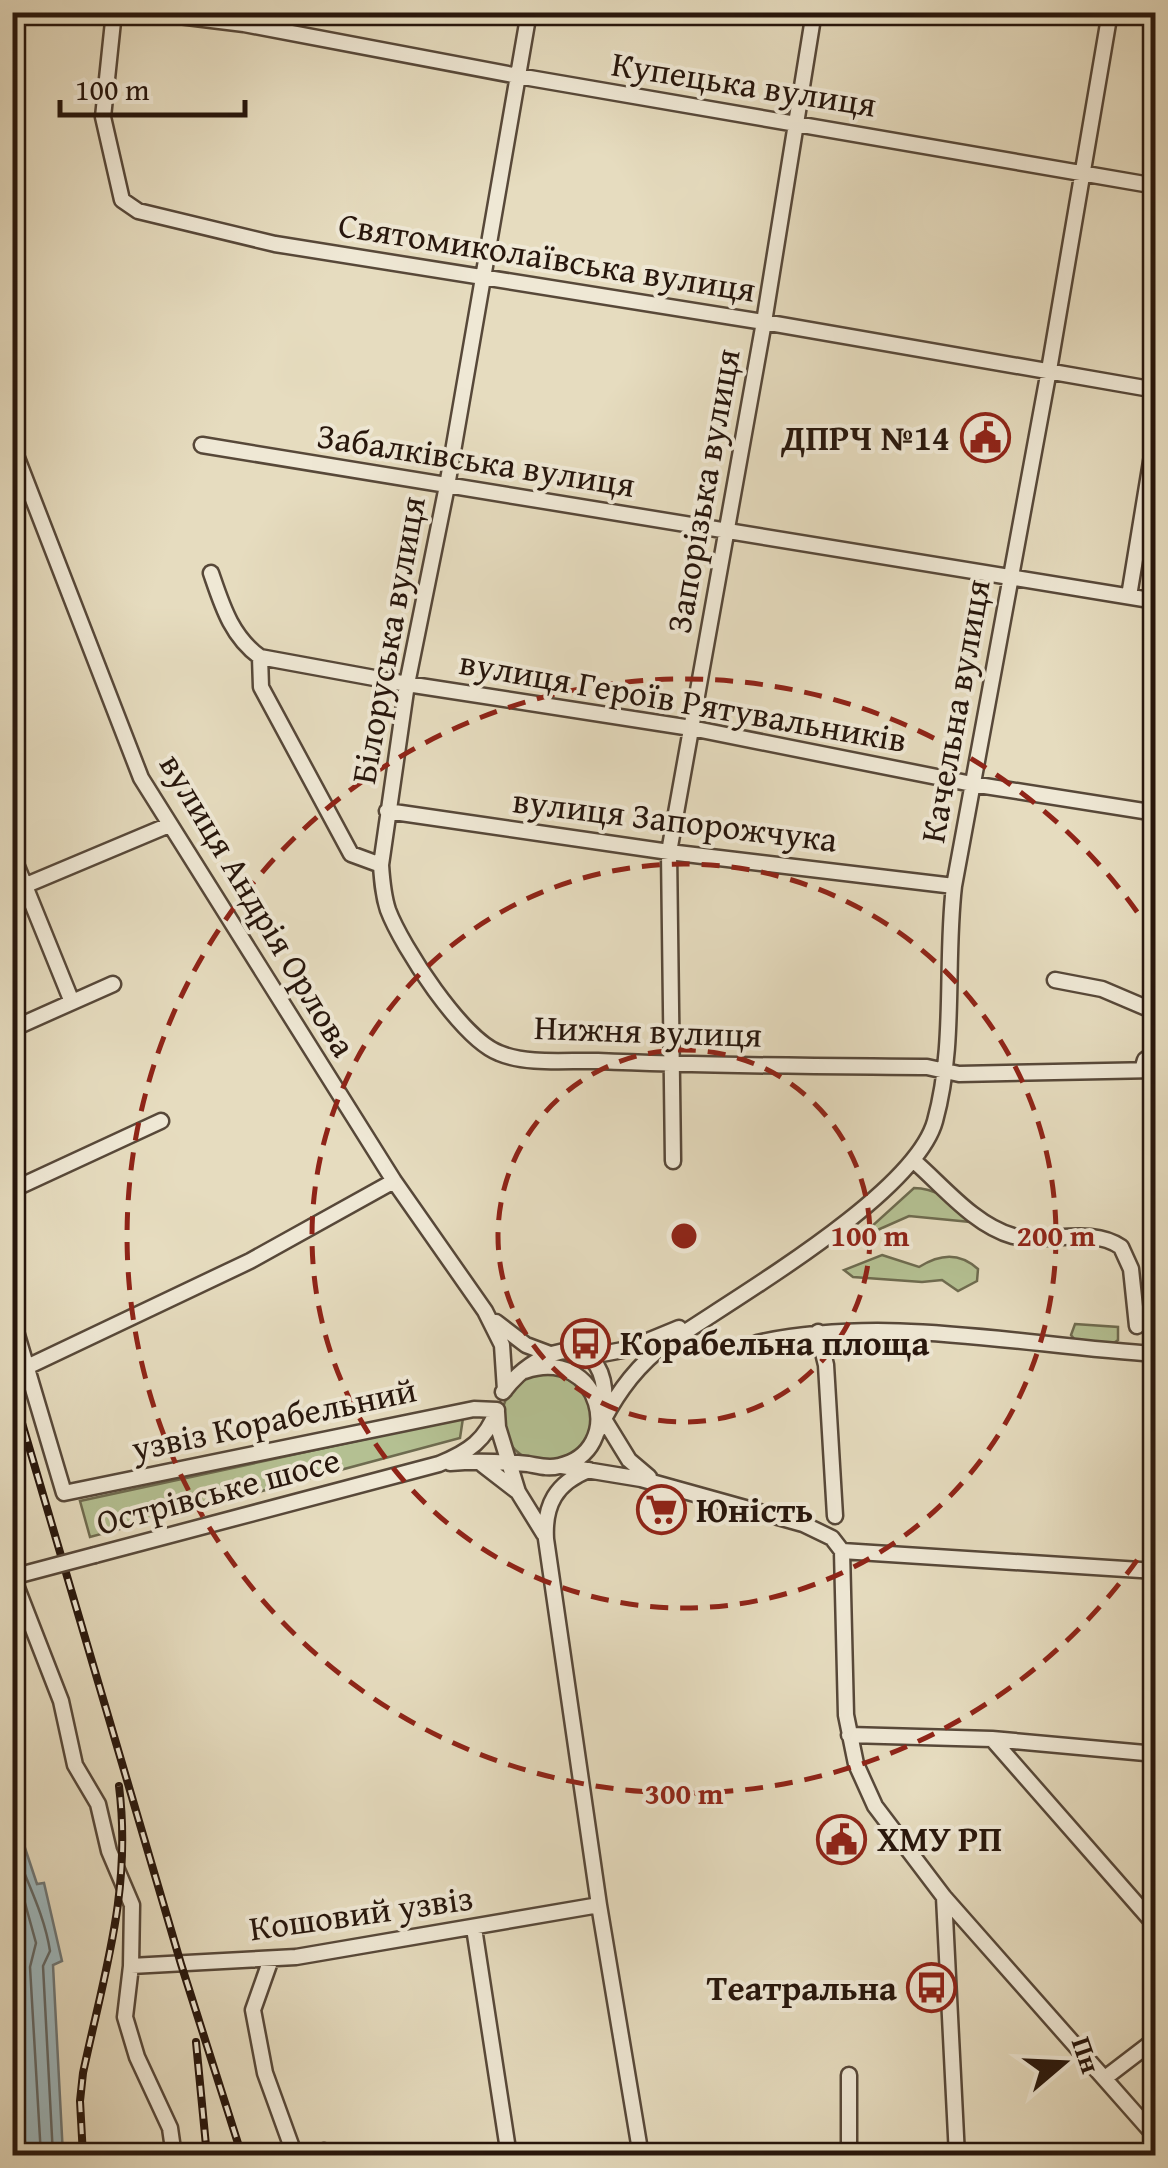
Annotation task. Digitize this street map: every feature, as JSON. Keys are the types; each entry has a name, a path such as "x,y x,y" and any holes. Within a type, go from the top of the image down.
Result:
{"street":[{"name":"Святомиколаївська вулиця","path":"114,12 103,117 122,200 138,211 275,244 1156,390"},
{"name":"Купецька вулиця","path":"146,12 245,18 518,76 1156,186"},
{"name":"Білоруська вулиця","path":"381,865 407,684 447,486 529,12"},
{"name":"Запорізька вулиця","path":"672,1160 669,852 764,322 814,12"},
{"name":"Качельна вулиця","path":"600,1425 636,1368 876,1199 914,1161 935,1122 945,1071 954,886 1110,12"},
{"path":"1129,596 1156,431"},
{"name":"вулиця Андрія Орлова","path":"12,445 142,778 394,1181 485,1311 502,1345 504,1390"},
{"name":"Забалківська вулиця","path":"202,445 1156,600"},
{"path":"210,572 232,626 245,646 260,656 261,687 351,854 381,865"},
{"name":"вулиця Героїв Рятувальників","path":"260,656 407,684 691,728 972,784 1156,812"},
{"name":"вулиця Запорожчука","path":"388,811 669,852 954,886"},
{"path":"18,888 169,825"},
{"path":"12,854 18,888 72,1002"},
{"name":"Нижня вулиця","path":"381,865 387,906 400,936 446,1003 499,1054 672,1064 927,1067 974,1074 1149,1070"},
{"path":"1055,980 1102,989 1156,1012"},
{"path":"12,1029 113,984"},
{"path":"1149,1070 1145,1060 1156,1052"},
{"path":"12,1190 161,1121"},
{"path":"914,1161 962,1205 1001,1231 1024,1237 1102,1238 1121,1247 1130,1269 1136,1326"},
{"path":"12,1318 26,1367 250,1260 394,1181"},
{"name":"вулиця Андрія Орлова","path":"485,1311 514,1337 556,1359"},
{"name":"Качельна вулиця","path":"556,1359 628,1349 706,1316"},
{"path":"757,1343 856,1329 930,1332 1156,1354"},
{"path":"818,1332 826,1366 836,1516"},
{"path":"546,1539 518,1492 498,1427 497,1410 504,1390 525,1371 556,1359 564,1348 590,1357 603,1386 600,1425 589,1447 562,1466 550,1492 546,1539 599,1905 642,2156"},
{"path":"556,1359 588,1385 596,1400 600,1425 637,1469 658,1483"},
{"name":"узвіз Корабельний","path":"26,1367 64,1493 474,1409 497,1410"},
{"path":"614,1398 615,1440"},
{"name":"Острівське шосе","path":"12,1576 440,1464 485,1436 497,1410"},
{"path":"504,1443 515,1456 530,1464 658,1483 802,1524 832,1538 842,1551 843,1688 849,1735 856,1764 875,1806 944,1897 1156,2137"},
{"name":"Острівське шосе","path":"440,1464 530,1464"},
{"path":"481,1464 518,1492"},
{"path":"547,1510 561,1486 590,1470"},
{"path":"842,1551 1156,1570"},
{"path":"12,1576 62,1701 75,1765 98,1804 109,1851 132,1905 125,2017 137,2057 170,2128 174,2156"},
{"path":"849,1735 992,1739 1156,1754"},
{"path":"992,1739 1156,1926"},
{"path":"944,1897 957,2156"},
{"name":"Кошовий узвіз","path":"131,1966 272,1959 599,1905"},
{"path":"474,1928 509,2156"},
{"path":"272,1959 254,2010 265,2073 295,2156"},
{"path":"1105,2078 1156,2038"},
{"path":"849,2075 849,2156"}],"green space":[{"path":"914,1188 941,1195 981,1223 909,1216 873,1232 871,1227"},
{"path":"882,1255 919,1267 934,1259 957,1257 978,1269 977,1281 958,1291 942,1280 853,1277 844,1270"},
{"path":"1075,1324 1118,1327 1118,1340 1075,1340 1071,1335"},
{"name":"Корабельна площа","path":"547,1373 579,1386 592,1418 579,1450 547,1463 515,1450 502,1418 515,1386"},
{"path":"463,1418 460,1438 90,1537 80,1501"}],"water":[{"path":"12,1809 37,1884 44,1883 62,1961 53,1965 63,2155 13,2155"}],"railway":[{"path":"12,1389 181,1964 242,2156"},
{"path":"83,2156 83,2073 119,1896 119,1786"},
{"path":"196,2042 207,2156"}],"place":[{"name":"ДПРЧ №14","path":"985,438"},
{"name":"Корабельна площа","path":"585,1343"},
{"name":"Юність","path":"661,1510"},
{"name":"ХМУ РП","path":"842,1839"},
{"name":"Театральна","path":"932,1988"}]}
